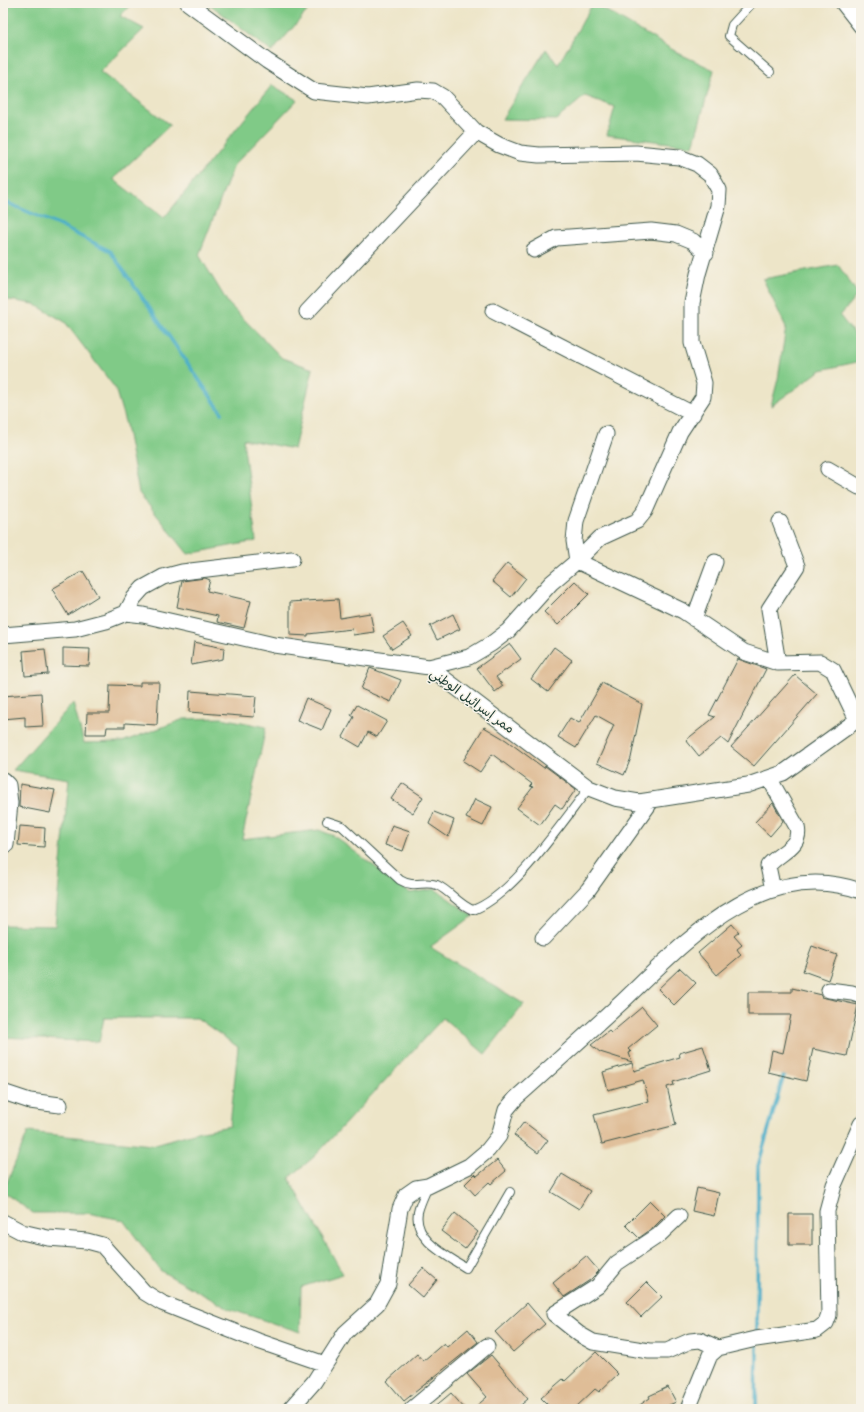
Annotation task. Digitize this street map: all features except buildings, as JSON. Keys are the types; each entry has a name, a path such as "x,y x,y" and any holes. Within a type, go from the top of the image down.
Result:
{"street":[{"path":"188,3 267,61 314,91 368,97 418,90 433,90 447,101 476,132 499,145 520,153 539,155 636,153 679,157 697,164 710,174 719,190 718,206 706,253 698,274 692,303 692,343 704,382 703,397 680,432 645,511 637,521 600,538 578,561 551,583 508,631 491,644 469,657 429,667"},
{"path":"843,3 861,26"},
{"path":"307,312 476,132"},
{"path":"534,250 556,238 651,231 676,234 693,241 706,253"},
{"path":"493,311 693,414"},
{"path":"578,561 574,541 576,521 606,434"},
{"path":"828,469 859,487 861,486"},
{"path":"778,663 769,609 797,566 780,522"},
{"path":"126,613 134,598 144,588 163,577 182,572 292,559"},
{"path":"578,561 683,611 744,652 778,663 820,662 833,670 859,720"},
{"path":"694,619 715,562"},
{"name":"ممر إسرائيل الوطني","path":"3,635 23,635 75,629 106,621 126,613 143,615 274,645 429,667 589,788 614,798 639,802 748,785 783,773 859,720"},
{"path":"769,778 797,827 799,835 796,842 774,859 768,866 773,890"},
{"path":"3,780 8,785 10,803 6,845"},
{"path":"543,938 588,890 652,800"},
{"path":"290,1409 314,1382 345,1333 377,1304 388,1284 400,1209 406,1195 416,1188 428,1186 469,1166 488,1150 499,1136 506,1110 516,1098 616,1008 682,944 715,919 764,892 793,884 819,882 861,891"},
{"path":"829,990 861,996"},
{"path":"3,1092 30,1101 60,1105"},
{"path":"688,1409 710,1355 718,1348 756,1339 817,1330 826,1323 829,1315 827,1212 830,1195 861,1124"},
{"path":"679,1216 660,1235 617,1263 598,1286 554,1314 579,1334 593,1342 649,1351 667,1351 690,1340 700,1340 718,1348"},
{"path":"3,1222 22,1232 48,1238 87,1241 102,1244 144,1292 162,1303 258,1341 325,1364"},
{"path":"412,1409 487,1346"}],"lane":[{"path":"752,3 732,25 728,36 770,72"},
{"path":"327,821 342,826 366,850 408,885 431,884 438,886 465,907 473,910 509,886 533,860 589,788"},
{"path":"428,1186 418,1211 417,1223 420,1233 448,1257 466,1268 510,1192"}],"green space":[{"path":"3,3 132,3 120,16 144,29 100,72 170,125 113,179 164,218 272,85 297,100 234,165 199,255 228,303 282,358 313,369 294,449 243,439 256,541 188,554 139,493 126,425 115,388 65,322 34,304 3,299"},
{"path":"208,3 314,3 272,52"},
{"path":"593,3 680,54 714,70 693,146 607,135 615,107 585,96 556,120 502,119 546,49 558,65"},
{"path":"838,265 858,294 840,316 861,343 861,361 821,370 771,406 778,379 786,327 763,279"},
{"path":"73,703 84,743 122,742 184,719 222,718 266,727 242,839 319,830 334,836 410,893 435,889 473,916 430,947 524,1004 485,1054 443,1018 315,1156 289,1178 343,1274 301,1287 300,1332 229,1309 161,1271 123,1220 88,1213 33,1213 3,1192 28,1132 152,1145 197,1132 230,1126 238,1047 197,1018 104,1018 99,1042 3,1037 3,925 55,926 69,779 13,770"}],"waterway":[{"path":"3,201 56,224 110,251 222,413"},
{"path":"757,1332 758,1166 785,1071"},
{"path":"756,1409 757,1346"}]}
